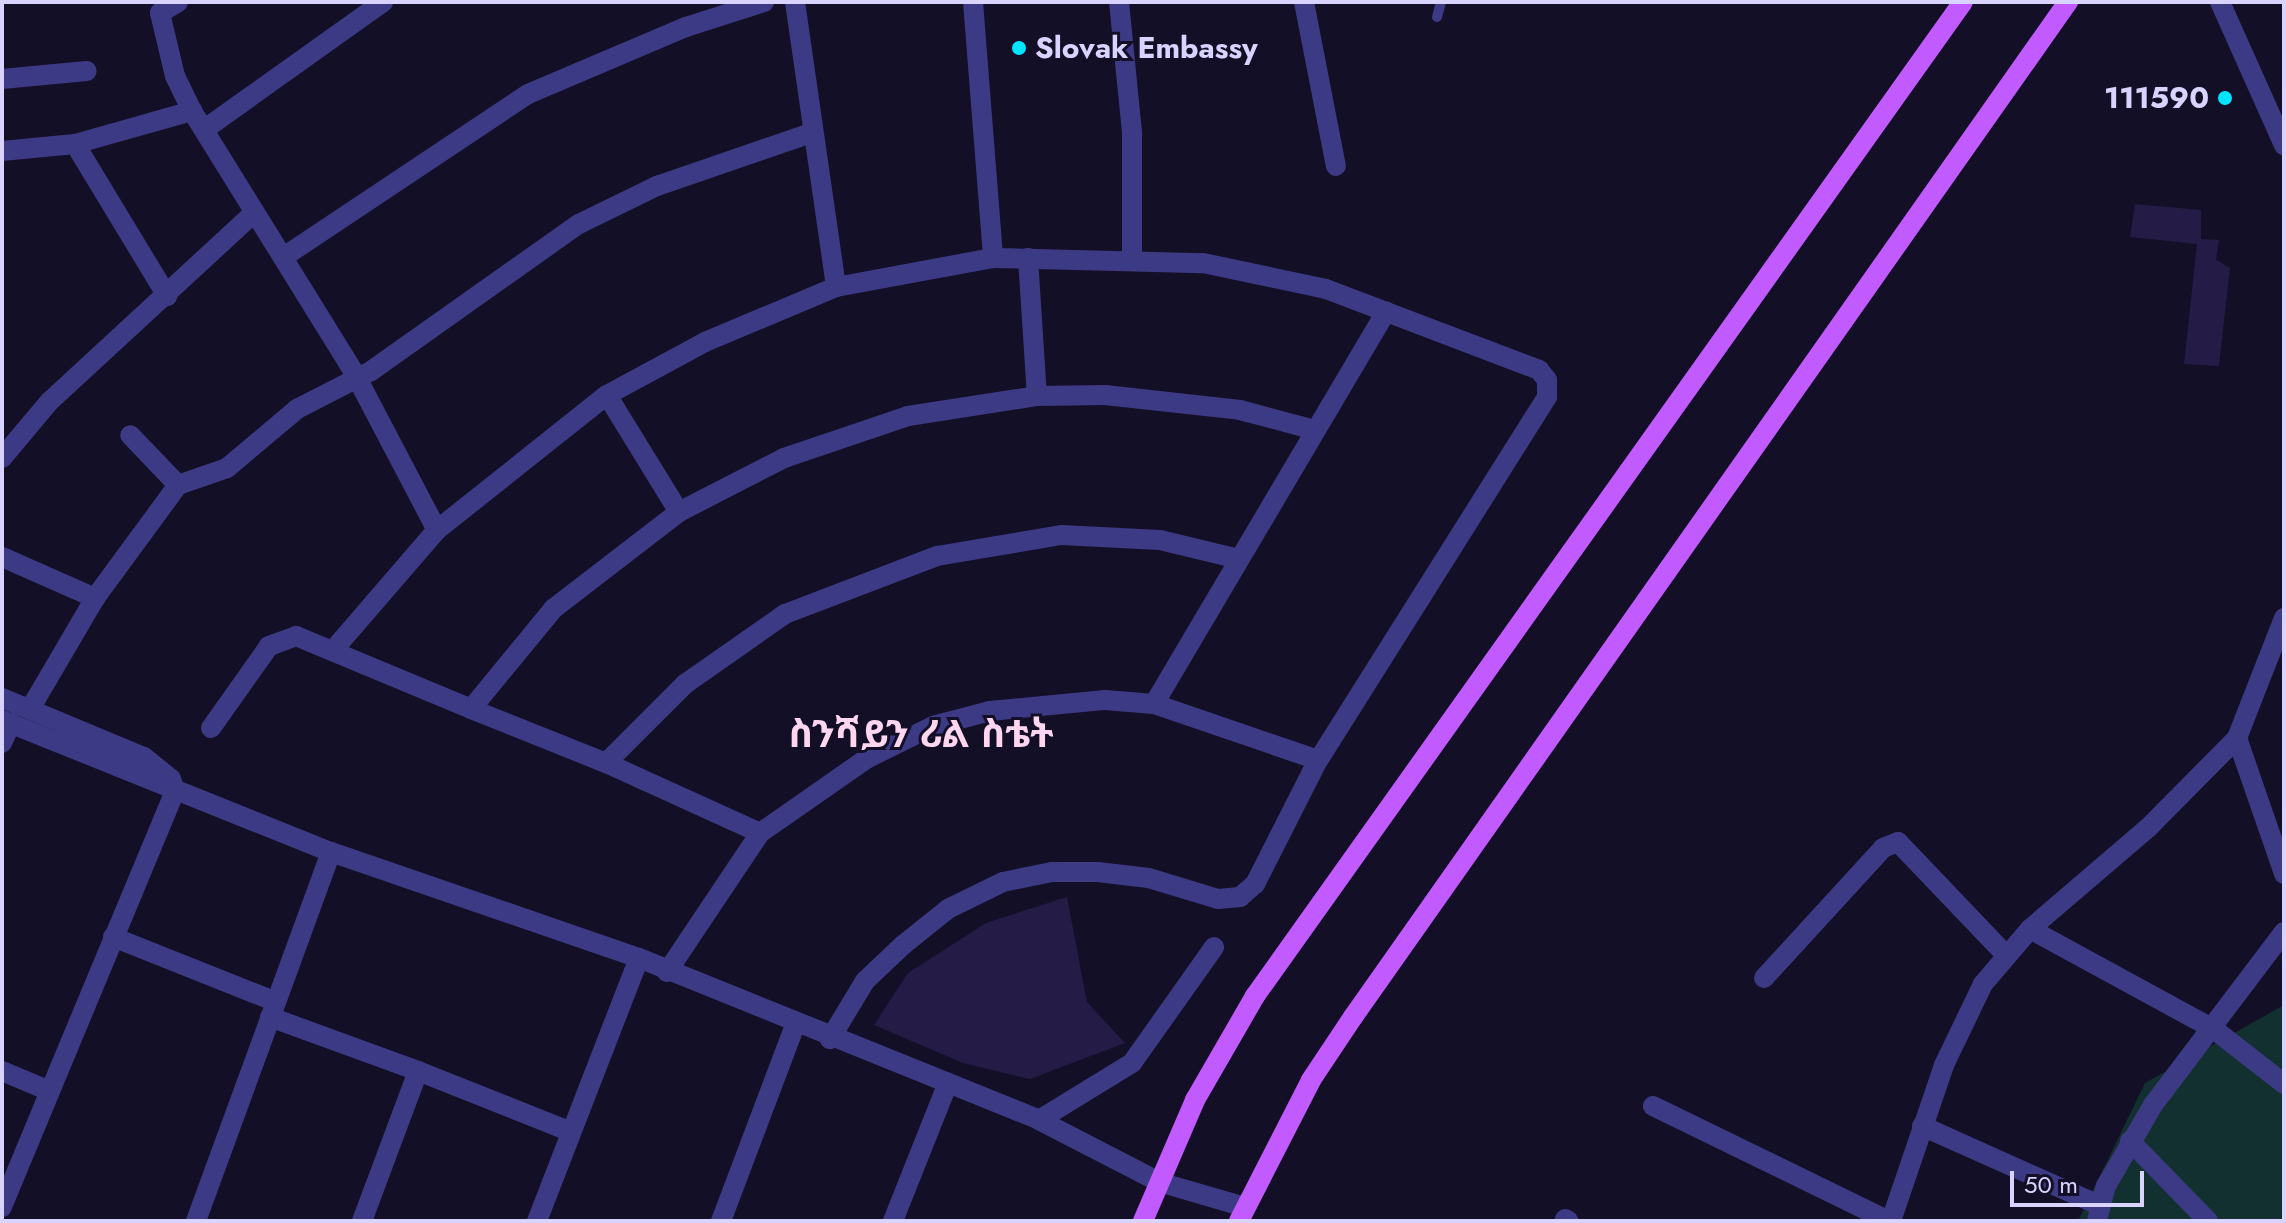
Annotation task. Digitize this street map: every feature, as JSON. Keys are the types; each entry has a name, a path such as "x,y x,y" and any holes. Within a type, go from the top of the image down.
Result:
{"main road":[{"path":"1242,1214 1311,1080 1353,1017 2068,2"},
{"path":"1143,1221 1195,1100 1255,996 1959,5"}],"street":[{"path":"178,2 160,13 175,76 192,111 254,213 285,256 356,376 437,530"},
{"path":"205,129 383,2"},
{"path":"285,256 528,94 686,27 764,2"},
{"path":"795,2 811,133 836,287"},
{"path":"973,2 993,258"},
{"path":"1119,2 1132,133 1132,256"},
{"path":"1304,2 1336,166"},
{"path":"2220,2 2284,145"},
{"path":"2,79 87,71"},
{"path":"2,151 75,144 192,111"},
{"path":"30,709 95,598 178,485 227,468 297,409 356,376 579,224 657,186 811,133"},
{"path":"75,144 167,296"},
{"path":"2,458 49,402 254,213"},
{"path":"335,648 437,530 607,395 705,342 836,287 993,258 1132,256 1266,275 1386,311 1539,370 1547,380 1547,397 1318,760 1255,884 1240,897 1196,896 1149,878 1097,872 1052,872 1003,882 948,909 903,945 865,981 830,1039"},
{"path":"1028,258 1037,396"},
{"path":"1154,704 1386,311"},
{"path":"607,395 679,512"},
{"path":"471,709 553,609 679,512 784,458 860,431 908,416 1037,396 1163,398 1315,430"},
{"path":"130,435 178,485"},
{"path":"606,763 685,684 785,614 937,556 1061,535 1160,540 1239,559"},
{"path":"2,557 95,598"},
{"path":"1653,1106 1890,1221 1922,1126 1962,1025 2005,954 2148,828 2237,738 2284,618"},
{"path":"211,728 269,646 296,636 335,648 471,709 606,763 760,833"},
{"path":"2,698 144,757 166,773 175,791 47,1090 3,1203"},
{"path":"667,972 760,833 866,759 933,726 1061,703 1154,704 1318,760"},
{"path":"2,743 7,721 331,852 639,958 830,1039 1039,1120 1159,1182 1242,1214"},
{"path":"2237,738 2277,831 2284,874"},
{"path":"1764,978 1883,848 1898,842 2005,954"},
{"path":"196,1221 331,852"},
{"path":"2030,929 2215,1030 2284,1084"},
{"path":"1922,1126 2098,1213 2130,1141 2189,1052 2215,1030 2284,932"},
{"path":"113,937 418,1071 571,1132"},
{"path":"1039,1120 1132,1063 1214,947"},
{"path":"537,1221 639,958"},
{"path":"721,1221 796,1023"},
{"path":"2,1071 47,1090"},
{"path":"362,1221 418,1071"},
{"path":"893,1221 948,1083"},
{"path":"2130,1141 2208,1221"}],"lane":[{"path":"1437,17 1441,2"}],"green space":[{"path":"2284,1005 2284,1221 2078,1221 2145,1083"}],"building":[{"path":"2135,204 2201,210 2201,239 2219,240 2216,260 2230,268 2219,366 2184,364 2197,244 2130,237"},
{"path":"1067,897 1087,1002 1125,1043 1030,1079 963,1063 874,1025 908,973 986,923"}],"place":[{"name":"Slovak Embassy","path":"1019,48"},
{"name":"111590","path":"2225,98"}],"district":[{"name":"ስንሻይን ሪል ስቴት","path":"921,734"}]}
